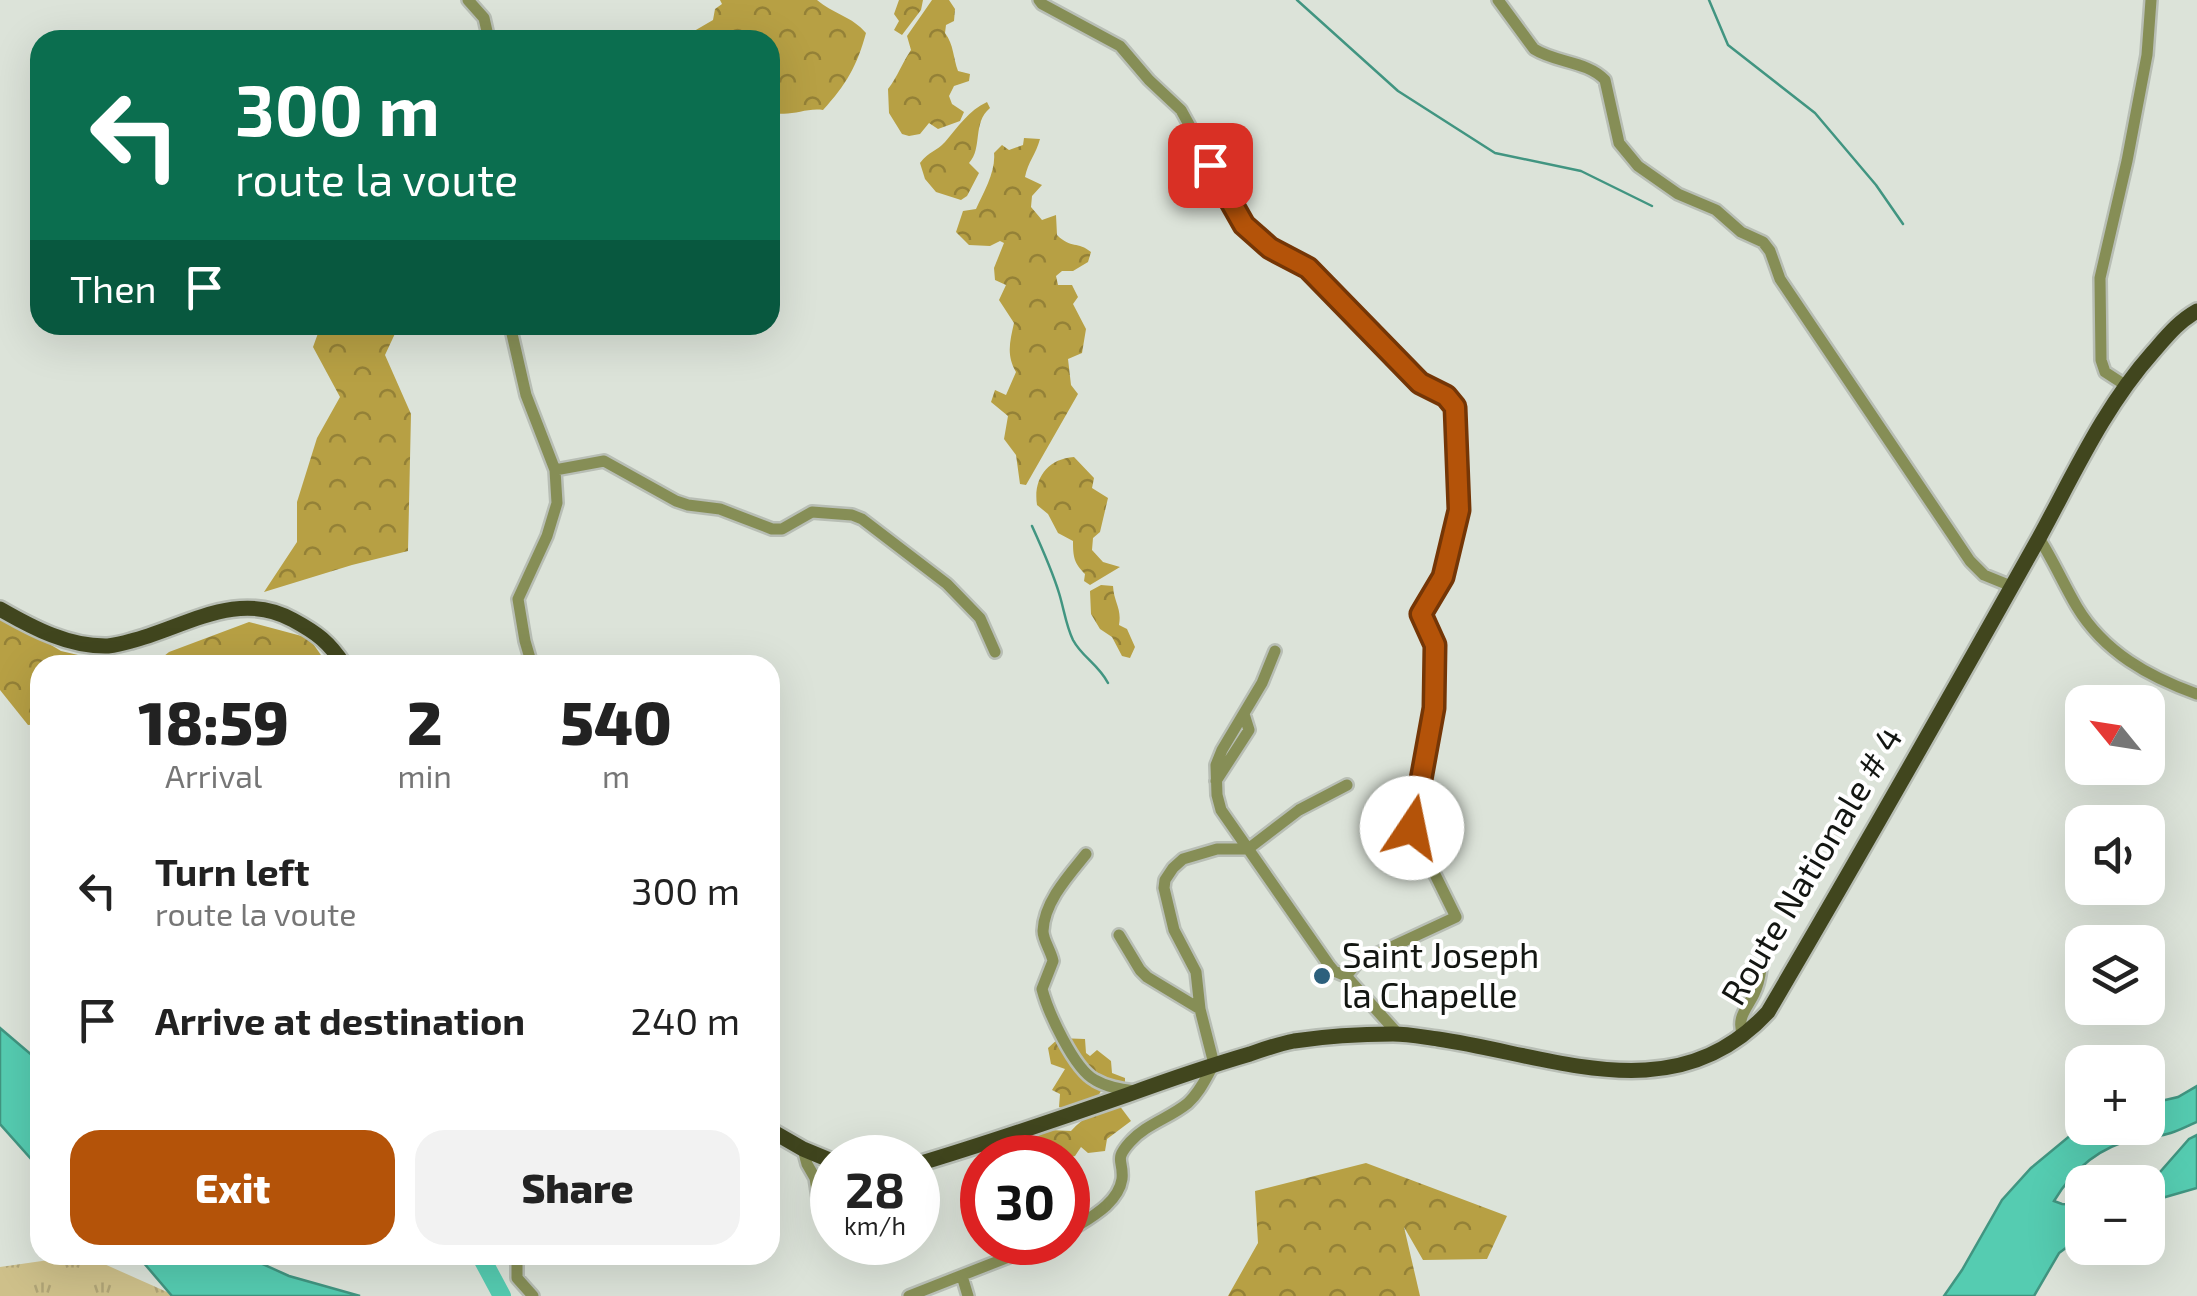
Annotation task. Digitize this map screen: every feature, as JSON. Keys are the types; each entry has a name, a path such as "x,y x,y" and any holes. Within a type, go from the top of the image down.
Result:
{"main road":[{"name":"Route Nationale # 4","path":"940,1157 1290,1042 1352,1034 1398,1034 1484,1046 1567,1064 1642,1072 1679,1067 1732,1044 1768,1012 2125,386 2182,320 2197,310"},
{"path":"0,609 65,640 111,646 241,606 280,612 309,628 337,655"},
{"path":"780,1135 810,1151"}],"street":[{"path":"468,0 484,18 487,30"},
{"path":"1039,0 1120,46 1181,110 1244,225 1270,248 1308,268 1420,383 1446,396 1455,407 1459,510 1443,577 1421,614 1435,645 1434,708 1410,818 1456,917 1357,963 1346,976"},
{"path":"1498,0 1534,49 1591,70 1605,80 1619,144 1638,166 1678,194 1716,210 1736,230 1768,247 1780,279 1970,561 1984,575 2010,586"},
{"path":"2125,386 2105,372 2101,360 2100,278 2127,161 2146,55 2151,0"},
{"path":"512,335 526,395 555,470 557,503 548,536 518,599 529,655"},
{"path":"555,470 604,461 676,501 720,509 772,529 782,529 812,512 852,514 947,584 980,618 995,652"},
{"path":"2039,538 2098,636 2154,677 2197,694"},
{"path":"1275,650 1262,684 1216,765 1221,810 1329,964 1346,976 1398,1034"},
{"path":"1090,1219 1104,1210 1122,1180 1120,1162 1125,1148 1138,1133 1190,1101 1214,1064 1200,1009 1196,972 1174,930 1165,880 1183,859 1217,849 1248,849 1298,810 1347,785"},
{"path":"1086,854 1048,910 1042,934 1053,961 1042,989 1055,1023 1078,1065 1090,1078 1113,1088 1138,1091"},
{"path":"1119,935 1147,977 1200,1009"},
{"path":"1742,1036 1740,1018 1756,992 1761,968"},
{"path":"803,1148 810,1166"},
{"path":"517,1265 517,1278 533,1296"},
{"path":"909,1296 990,1265"},
{"path":"962,1276 968,1296"}],"green space":[{"path":"720,0 817,0 866,33 850,74 823,110 783,114 780,30 696,30 713,20 715,9 722,4"},
{"path":"899,0 923,0 921,10 902,35 894,30 899,21 894,14"},
{"path":"932,0 949,0 955,9 954,21 946,25 945,33 958,71 970,74 969,81 954,86 949,96 952,104 964,112 960,121 938,129 929,123 920,134 909,136 902,134 889,113 888,89 911,50 907,36"},
{"path":"987,102 990,108 981,121 976,150 969,163 979,173 967,196 961,200 936,192 925,179 920,163 969,114"},
{"path":"1024,138 1040,139 1025,177 1042,185 1032,196 1031,207 1042,220 1056,215 1057,235 1091,252 1088,262 1056,276 1058,285 1072,285 1078,297 1073,304 1086,329 1082,353 1068,359 1071,385 1078,394 1026,485 1020,484 1016,455 1004,439 1008,416 991,402 995,390 1006,395 1016,372 1010,354 1014,323 999,300 1006,285 995,280 994,268 1004,243 969,245 956,232 963,211 976,209 991,174 994,153 1002,145 1009,150 1023,145"},
{"path":"317,335 394,335 385,355 411,414 408,551 264,592 297,542 297,502 317,438 340,397 313,347"},
{"path":"1074,457 1094,478 1092,488 1108,498 1092,550 1103,562 1120,567 1090,585 1084,581 1085,574 1075,559 1073,541 1058,533 1048,514 1037,505 1037,487 1044,472 1056,462"},
{"path":"1101,585 1113,586 1119,625 1127,629 1135,647 1130,658 1122,656 1112,637 1100,629 1091,614 1090,591"},
{"path":"0,614 61,651 78,655 30,655 30,725 0,690"},
{"path":"249,622 309,638 321,655 165,655"},
{"path":"1059,1038 1085,1039 1086,1053 1090,1056 1097,1050 1111,1061 1112,1073 1125,1078 1125,1088 1103,1088 1095,1101 1074,1103 1068,1110 1059,1107 1060,1094 1052,1090 1065,1069 1051,1064 1048,1048"},
{"path":"1119,1105 1131,1121 1107,1139 1105,1151 1090,1153 1090,1135 1040,1135 1049,1130 1071,1131 1093,1114"},
{"path":"1366,1163 1507,1216 1487,1259 1423,1260 1404,1227 1420,1296 1228,1296 1258,1243 1255,1191"},
{"path":"30,1263 106,1265 172,1296 0,1296 0,1267"}],"shaded area":[{"path":"0,1028 30,1054 30,1158 0,1124"},
{"path":"2197,1086 2197,1122 2165,1134 2165,1100"},
{"path":"2197,1135 2197,1188 2165,1197 2165,1166"},
{"path":"2065,1140 2065,1145 2117,1145 2084,1165 2065,1165 2065,1185 2054,1201 2065,1204 2065,1249 2034,1296 1944,1296 2002,1200 2031,1168"},
{"path":"146,1265 265,1265 360,1296 172,1296"}],"waterway":[{"path":"1297,0 1398,91 1495,153 1581,171 1652,206"},
{"path":"1709,0 1728,45 1815,113 1876,185 1903,224"},
{"path":"1032,526 1073,640 1108,683"},
{"path":"485,1265 502,1296"}],"place":[{"name":"Saint Joseph la Chapelle","path":"1322,976"}],"route":[{"path":"1210,165 1244,225 1270,248 1308,268 1420,383 1446,396 1455,407 1459,510 1443,577 1421,614 1435,645 1434,708 1420,785 1411,810 1412,828"}]}
